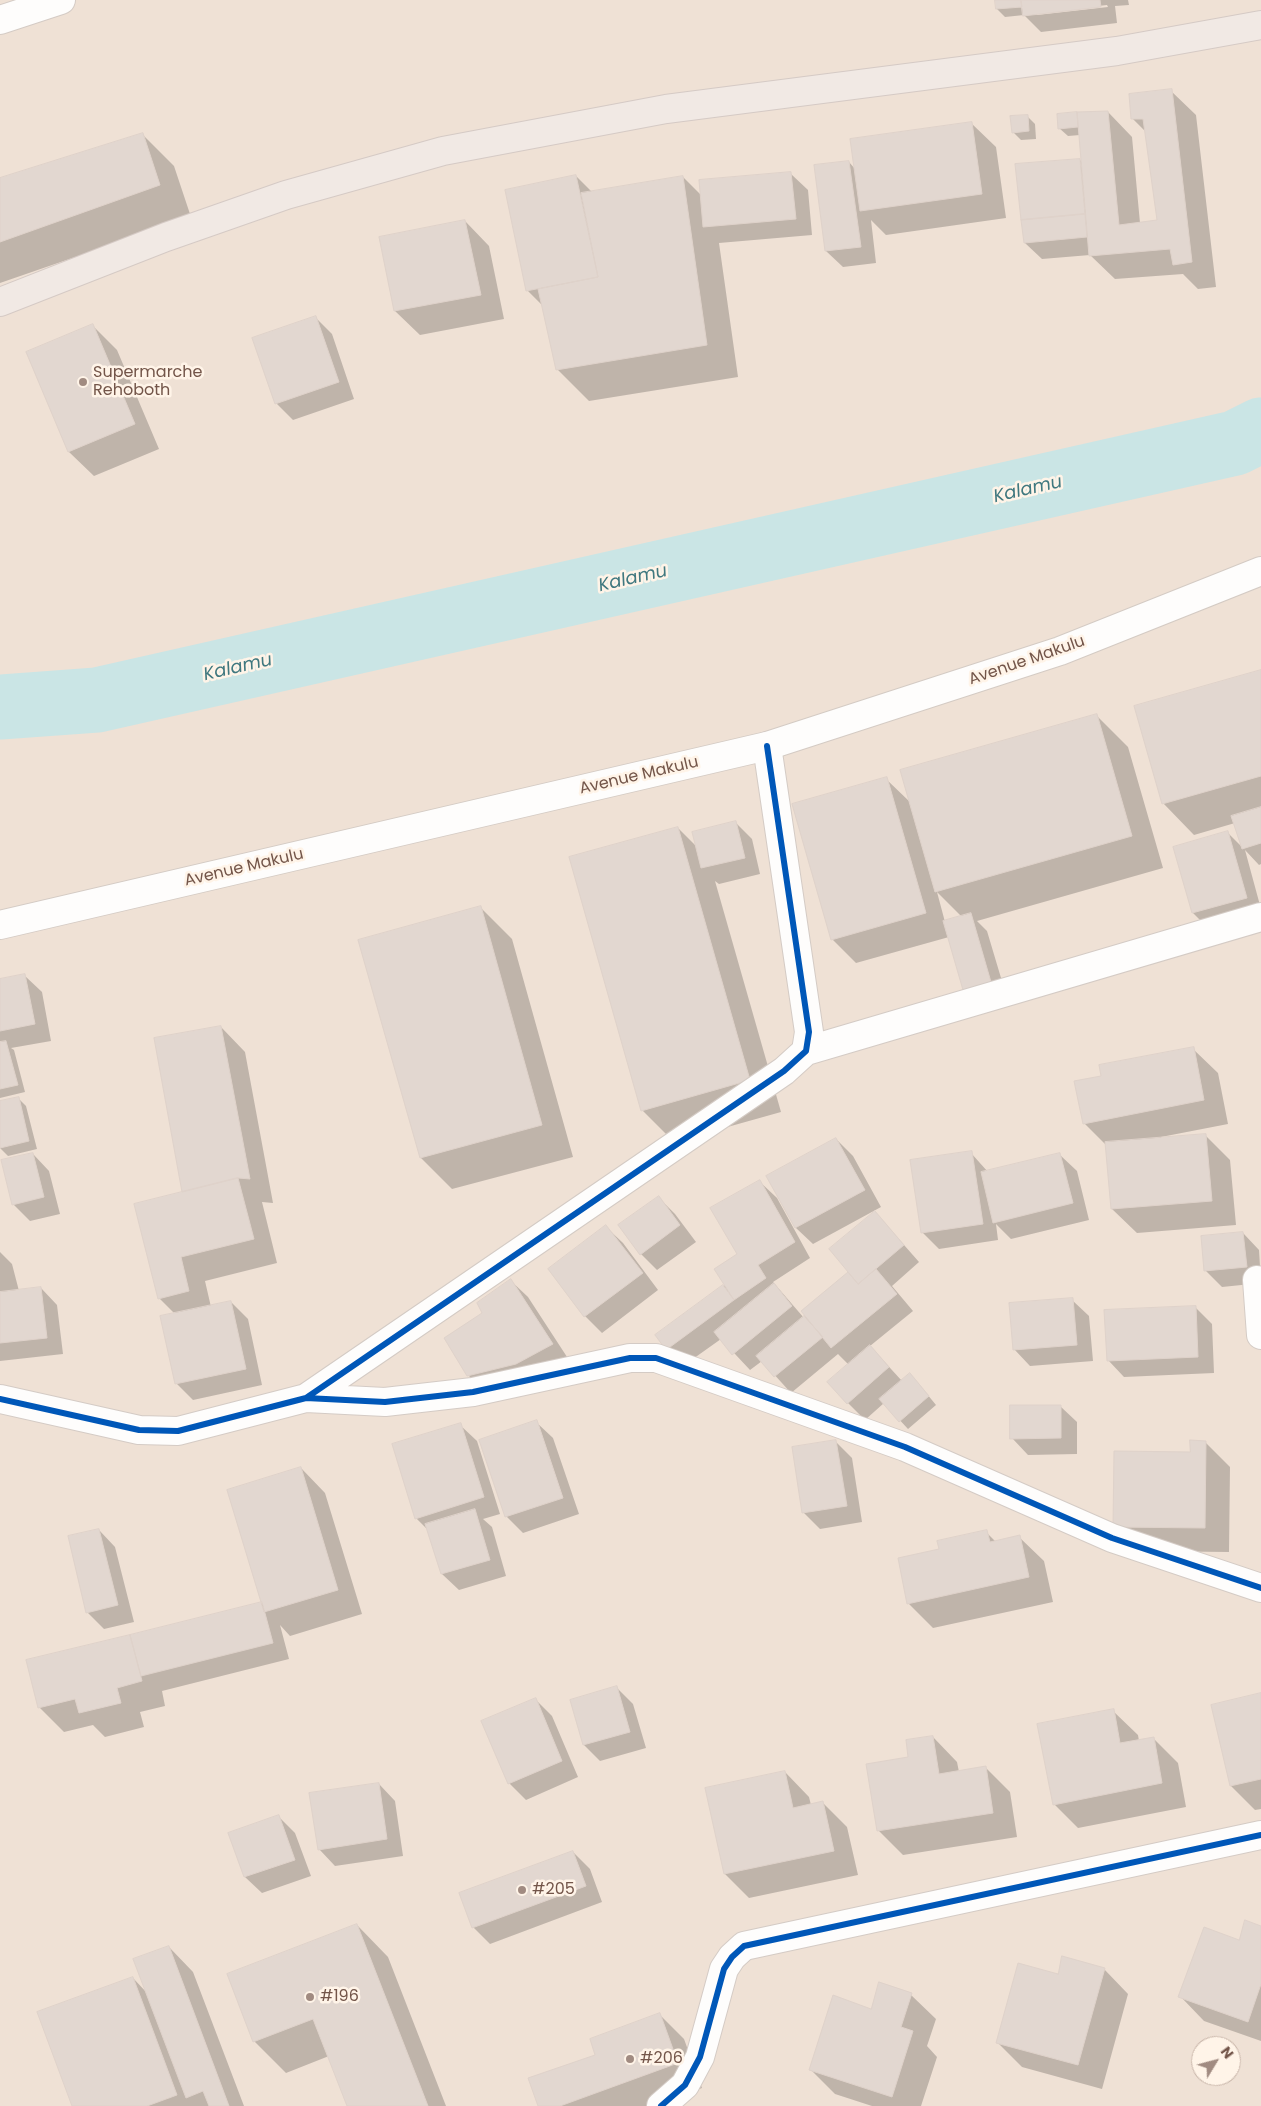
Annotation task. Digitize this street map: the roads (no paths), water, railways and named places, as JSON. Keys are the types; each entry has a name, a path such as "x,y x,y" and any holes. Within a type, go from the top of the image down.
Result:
{"highway":[{"path":"0,302 166,237 286,195 443,151 666,109 1117,51 1261,25"}],"street":[{"path":"0,20 61,0"},
{"name":"Avenue Makulu","path":"0,925 767,746 1060,651 1261,571"},
{"path":"767,746 809,1032 806,1051"},
{"path":"306,1398 784,1071 806,1051 1261,917"},
{"path":"1257,1280 1261,1335"},
{"path":"0,1399 138,1430 178,1431 306,1398 385,1402 473,1392 630,1358 656,1358 905,1447 1112,1538 1261,1588"},
{"path":"661,2106 685,2085 700,2057 724,1969 732,1957 744,1946 1261,1835"}],"waterway":[{"name":"Kalamu","path":"0,707 97,700 1235,443 1261,430"}],"place":[{"name":"Supermarche Rehoboth","path":"83,382"},
{"name":"#205","path":"522,1890"},
{"name":"#196","path":"310,1997"},
{"name":"#206","path":"630,2059"}]}
